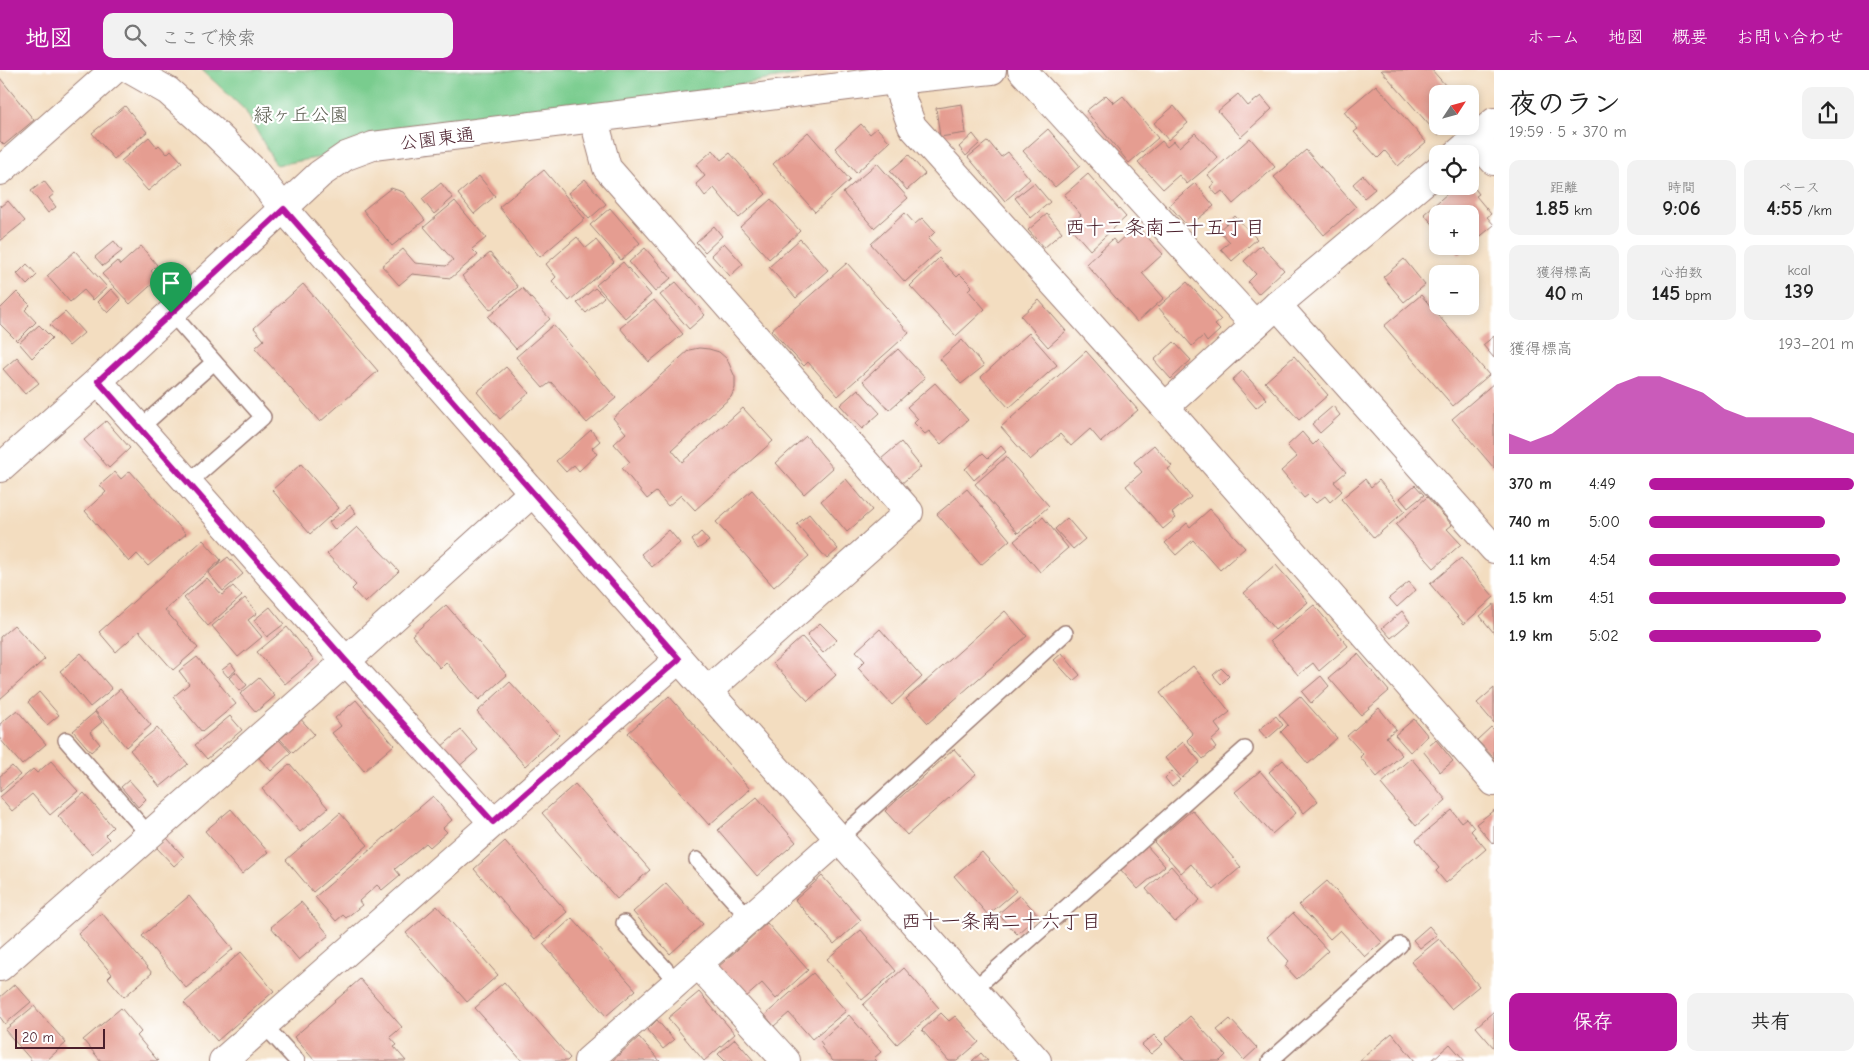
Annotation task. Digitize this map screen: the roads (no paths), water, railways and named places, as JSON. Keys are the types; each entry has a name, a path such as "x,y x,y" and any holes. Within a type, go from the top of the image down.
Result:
{"street":[{"path":"4,160 114,70"},
{"path":"131,70 168,91 254,171 284,209 679,659 709,690 1037,1061"},
{"name":"公園東通","path":"0,468 98,381 320,174 346,156 373,146 594,120 895,80 925,74 992,70"},
{"path":"1022,70 1256,325"},
{"path":"895,80 912,126 1165,407 1494,782"},
{"path":"594,120 607,168 909,512 709,690"},
{"path":"1475,138 1494,161"},
{"path":"1165,407 1278,305 1429,178"},
{"path":"1278,305 1494,548"},
{"path":"98,381 346,661 493,822"},
{"path":"0,967 346,661 533,492"},
{"path":"223,1061 679,659"},
{"path":"588,1061 839,839"},
{"path":"698,964 786,1061"}],"lane":[{"path":"171,313 263,417 188,483"},
{"path":"140,428 214,362"},
{"path":"839,839 1065,633"},
{"path":"66,740 149,835"},
{"path":"973,990 1245,749"},
{"path":"697,860 749,918"},
{"path":"624,923 677,982"},
{"path":"1270,1061 1400,945"},
{"path":"264,1025 297,1061"}],"district":[{"name":"西十二条南二十五丁目","path":"1165,227"},
{"name":"西十一条南二十六丁目","path":"1001,921"}],"park label":[{"name":"緑ヶ丘公園","path":"301,115"}]}
